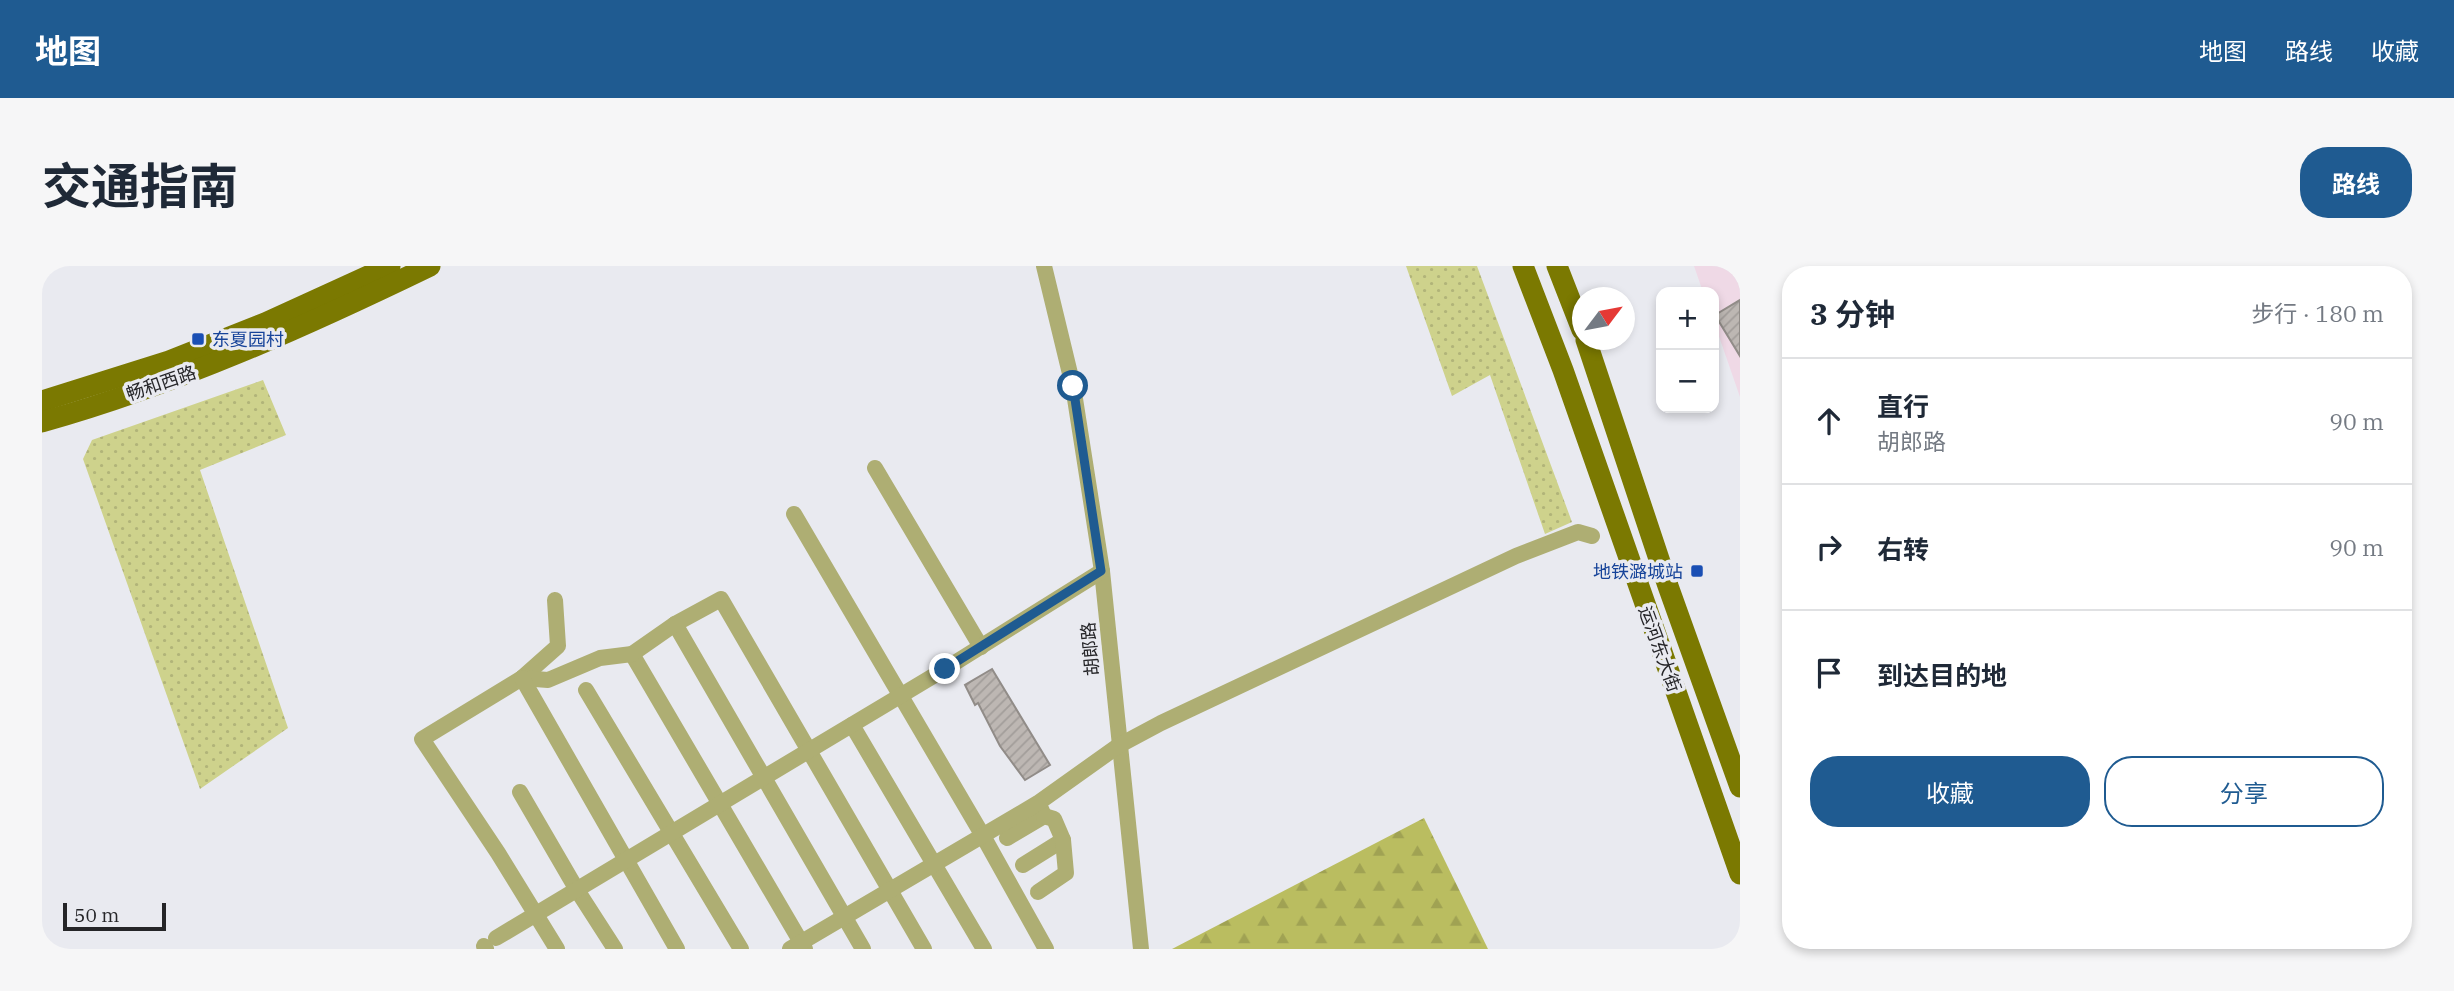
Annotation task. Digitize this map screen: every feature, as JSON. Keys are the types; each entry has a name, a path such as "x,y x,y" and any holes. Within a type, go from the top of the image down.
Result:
{"main road":[{"name":"畅和西路","path":"42,401 180,357 265,323 390,266"},
{"name":"畅和西路","path":"42,422 215,364 429,266"},
{"name":"运河东大街","path":"1523,266 1563,370 1740,874"},
{"path":"1557,266 1572,303"},
{"name":"运河东大街","path":"1589,350 1668,586 1740,787"}],"street":[{"name":"胡郎路","path":"1044,266 1073,386 1101,571 1141,949"},
{"path":"875,468 981,647"},
{"path":"794,513 1046,949"},
{"path":"1007,838 1118,746 1516,556 1578,531 1592,536"},
{"path":"488,945 901,696 1101,571"},
{"path":"522,678 548,680 600,658 632,654 675,624 722,599 924,949"},
{"path":"555,600 558,646 522,678 422,739 537,914 557,949"},
{"path":"675,624 863,949"},
{"path":"632,654 720,804 799,947 844,917 983,836 1041,810"},
{"path":"522,678 677,949"},
{"path":"586,690 741,949"},
{"path":"852,725 984,949"},
{"path":"520,792 615,949"},
{"path":"1038,892 1066,873 1063,839 1054,820 1041,810"},
{"path":"1023,865 1063,839"}],"shaded area":[{"path":"1694,266 1740,266 1740,397 1719,336 1719,287 1701,287"}],"green space":[{"path":"1406,266 1477,266 1572,522 1545,534 1490,375 1452,396"},
{"path":"263,380 286,435 200,470 288,728 200,789 83,459 92,440"},
{"path":"1424,818 1488,949 1172,949"}],"building":[{"path":"1740,300 1740,356 1719,322 1719,313"},
{"path":"992,669 1050,765 1025,780 1000,746 978,703 975,705 965,685"}],"place":[{"name":"东夏园村","path":"198,339"},
{"name":"地铁潞城站","path":"1697,571"}],"route":[{"path":"945,669 1101,571 1073,386"}]}
